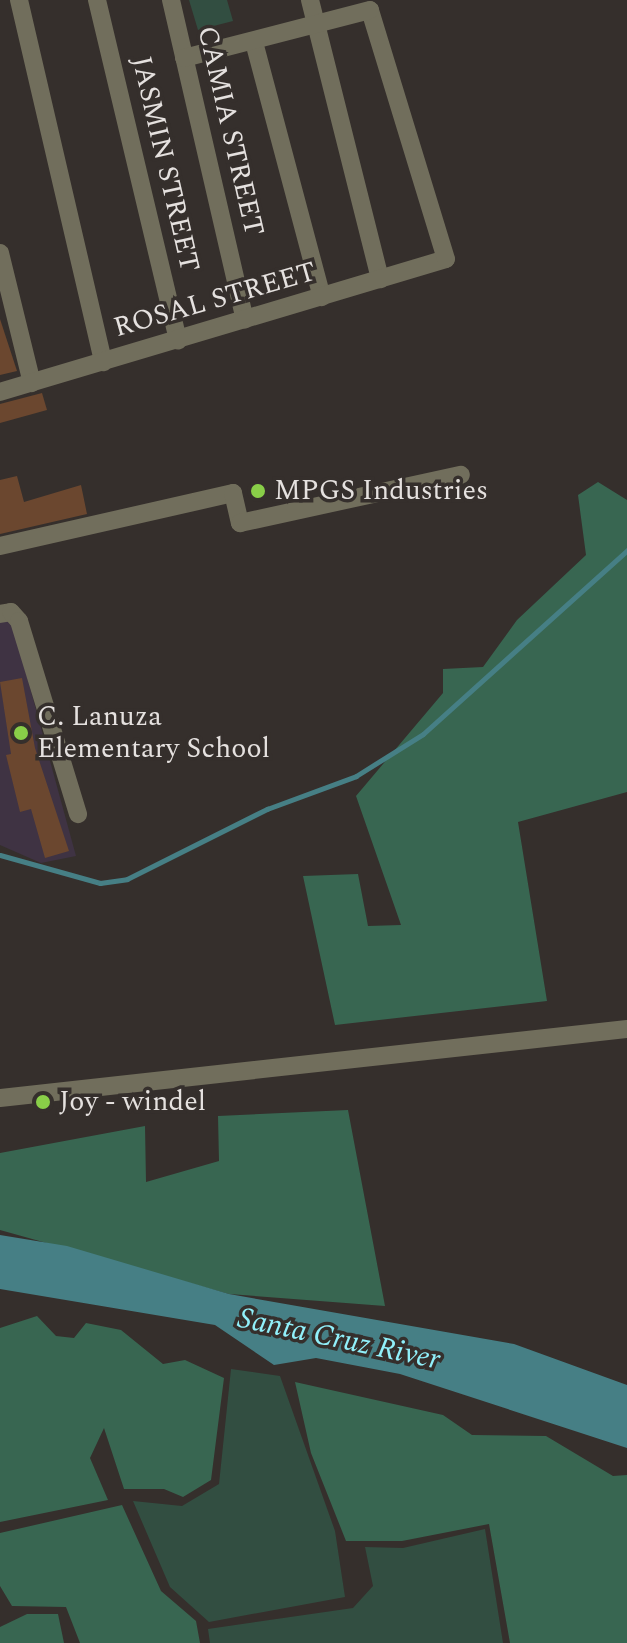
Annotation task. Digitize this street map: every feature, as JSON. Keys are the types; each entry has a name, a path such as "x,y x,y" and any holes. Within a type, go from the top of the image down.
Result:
{"street":[{"path":"19,0 103,362"},
{"name":"JASMIN STREET","path":"97,0 178,341"},
{"name":"CAMIA STREET","path":"171,0 245,320"},
{"path":"310,0 380,279"},
{"name":"ROSAL STREET","path":"0,392 446,259 370,10 318,25"},
{"path":"184,58 318,25"},
{"path":"254,42 322,297"},
{"path":"0,253 32,383"},
{"path":"0,546 233,493 240,523 461,475"},
{"path":"6,613 78,814"},
{"path":"0,1098 627,1029"}],"shaded area":[{"name":"C. Lanuza Elementary School","path":"0,620 12,622 76,856 41,863 0,845"}],"green space":[{"path":"189,0 227,0 233,21 198,30"},
{"path":"598,482 627,500 627,792 518,822 547,1001 335,1025 303,876 358,874 368,926 401,925 356,796 443,693 443,669 483,667 517,620 586,555 578,495"},
{"path":"348,1110 385,1306 229,1294 0,1230 0,1153 145,1126 146,1182 219,1161 218,1116"},
{"path":"37,1316 56,1336 74,1338 86,1323 121,1330 163,1364 185,1360 224,1378 211,1480 183,1497 164,1489 124,1489 104,1428 90,1458 108,1500 0,1522 0,1328"},
{"path":"231,1369 280,1376 335,1531 345,1597 209,1622 170,1587 133,1501 182,1506 219,1484"},
{"path":"295,1382 443,1415 472,1435 546,1436 613,1476 627,1475 627,1643 510,1643 489,1524 402,1541 346,1541 311,1453"},
{"path":"122,1505 161,1591 196,1621 200,1643 80,1643 66,1607 12,1606 0,1586 0,1533"},
{"path":"485,1529 503,1643 210,1643 208,1629 353,1608 373,1586 365,1547 403,1548"},
{"path":"27,1614 58,1614 64,1643 0,1643 0,1627"}],"water":[{"name":"Santa Cruz River","path":"0,1235 67,1246 229,1294 514,1344 627,1385 627,1448 400,1374 316,1358 274,1365 215,1325 0,1289"}],"building":[{"path":"0,319 17,371 0,375"},
{"path":"42,393 47,410 0,423 0,404"},
{"path":"17,476 24,502 81,485 87,514 0,534 0,480"},
{"path":"22,678 35,748 69,851 45,858 31,809 20,812 6,755 11,754 0,682"}],"waterway":[{"path":"0,855 100,883 127,879 267,809 356,776 423,734 627,550"}],"place":[{"name":"MPGS Industries","path":"258,491"},
{"name":"C. Lanuza Elementary School","path":"21,733"},
{"name":"Joy - windel","path":"43,1102"}]}
